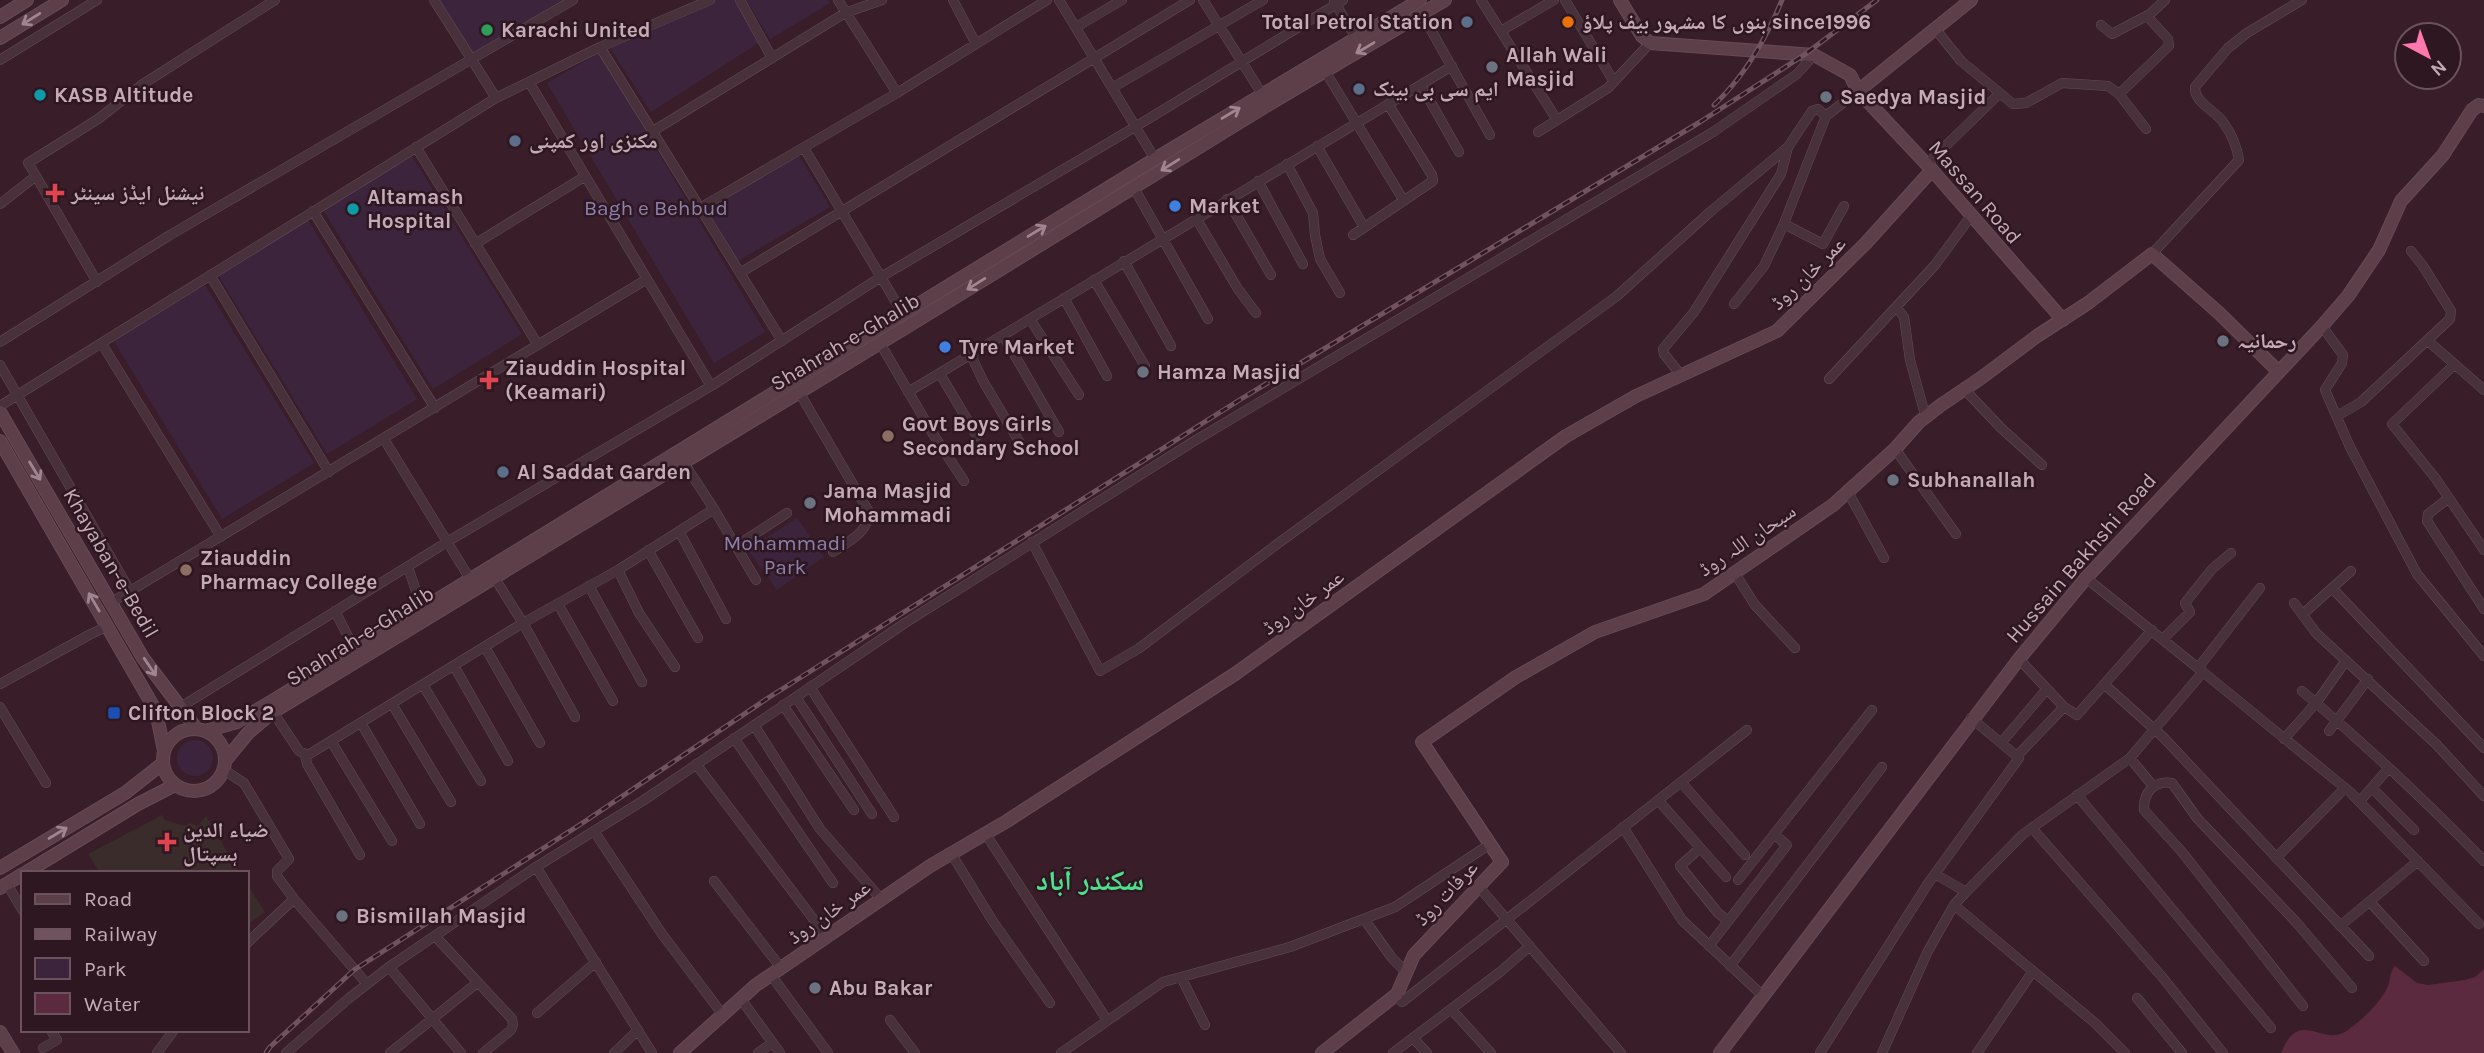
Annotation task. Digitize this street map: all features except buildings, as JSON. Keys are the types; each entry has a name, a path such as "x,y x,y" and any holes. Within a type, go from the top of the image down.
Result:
{"street":[{"path":"0,17 27,0"},
{"path":"0,38 62,0"},
{"path":"0,61 97,0"},
{"path":"97,282 28,163 98,119 143,84 275,0"},
{"path":"435,0 496,98"},
{"path":"0,342 170,235 573,0"},
{"path":"0,406 496,98 600,47 710,0"},
{"path":"740,0 772,58"},
{"path":"838,0 898,93"},
{"path":"653,131 845,13 882,0"},
{"path":"953,0 976,44"},
{"path":"700,208 898,93 1047,0"},
{"path":"1059,0 1156,159"},
{"path":"1076,27 1122,0"},
{"path":"740,273 1190,0"},
{"path":"1203,0 1262,94"},
{"path":"1112,88 1262,0"},
{"name":"Shahrah-e-Ghalib","path":"269,710 680,457 903,314 1420,0"},
{"name":"Shahrah-e-Ghalib","path":"680,457 799,392 1445,0"},
{"path":"1481,0 1557,120"},
{"path":"1501,31 1554,0"},
{"path":"1565,0 1614,82"},
{"path":"1620,0 1642,36 1650,43 1814,55"},
{"path":"1734,303 1764,266 1784,224 1826,116 1971,0"},
{"path":"2101,24 2112,34 2147,16 2165,0"},
{"path":"2278,371 2219,313 2152,254 2239,160 2222,121 2196,96 2195,87 2228,48 2247,33 2302,0"},
{"path":"179,708 447,542 711,386 881,277 1135,127 1337,1 1356,38"},
{"path":"1422,13 1490,135"},
{"path":"2119,94 2169,46 2168,39 2147,16"},
{"path":"1936,30 1961,61 2013,104 2020,105 2062,83 2108,86 2119,94 2146,129"},
{"path":"1538,132 1614,82 1650,43"},
{"path":"600,47 782,341"},
{"path":"286,1053 389,967 905,623 1191,443 1713,132 1797,74 1814,55"},
{"name":"Massan Road","path":"1814,55 1850,75 1858,91 1930,167 2063,320"},
{"path":"908,392 1452,66"},
{"path":"1325,71 1404,201"},
{"path":"529,82 711,386"},
{"path":"1421,85 1459,152"},
{"path":"1930,167 1998,94"},
{"path":"1353,234 1430,184 1433,179 1388,104"},
{"name":"Hussain Bakhshi Road","path":"1720,1053 2018,659 2086,578 2322,326 2379,250 2407,194 2443,155 2472,110 2479,105 2484,106"},
{"path":"1032,542 1100,671 1138,649 1297,529 1617,296 1710,212 1788,147 1814,109 1818,108 1826,116"},
{"path":"1317,146 1364,227"},
{"path":"416,147 538,345"},
{"path":"1681,375 1664,354 1665,344 1694,312 1774,186 1781,174 1788,147"},
{"path":"804,148 903,314"},
{"path":"1287,164 1313,213 1320,259 1340,293"},
{"name":"عمر خان روڈ","path":"680,1053 776,971 951,853 1239,671 1566,436 1636,396 1777,331 1866,243 1930,167"},
{"path":"0,204 36,176"},
{"path":"475,244 584,177"},
{"path":"1258,181 1303,264"},
{"path":"1133,188 1208,319"},
{"path":"1227,199 1271,275"},
{"path":"1784,224 1823,244 1844,206"},
{"path":"313,211 435,408"},
{"path":"1829,379 1935,265 1971,216"},
{"path":"1196,218 1238,289 1256,313"},
{"path":"2337,416 2361,402 2450,319 2452,314 2411,251"},
{"name":"سبحان اللہ روڈ","path":"1422,742 1516,677 1595,632 1704,594 1833,505 1926,418 2152,254"},
{"path":"1124,261 1171,346"},
{"path":"210,275 329,472"},
{"path":"112,602 646,279"},
{"path":"1094,279 1145,366"},
{"path":"1064,298 1107,376"},
{"path":"1896,307 1904,317 1910,360 1926,418"},
{"path":"1030,319 1079,395"},
{"path":"2322,326 2343,355 2342,363 2325,390 2350,447 2417,574 2484,656"},
{"path":"1003,335 1059,432"},
{"path":"2427,340 2484,390"},
{"path":"880,343 964,481"},
{"path":"102,344 221,537"},
{"path":"971,355 983,381 1020,443"},
{"path":"0,365 130,591"},
{"path":"2454,365 2392,424 2449,498 2484,550"},
{"path":"940,374 977,436"},
{"path":"1965,390 2001,428 2042,465"},
{"path":"799,392 869,512 868,520 860,533 834,552"},
{"name":"Khayaban-e-Bedil","path":"0,412 143,658 179,708 201,729"},
{"path":"384,439 470,579"},
{"name":"Khayaban-e-Bedil","path":"0,441 156,711 163,757"},
{"path":"1895,449 1956,534"},
{"path":"680,457 757,580"},
{"path":"1848,492 1884,558"},
{"path":"2449,498 2428,514 2427,521 2484,609"},
{"path":"305,755 618,570 714,509"},
{"path":"736,546 787,513"},
{"path":"679,531 726,619"},
{"path":"649,550 698,638"},
{"path":"2162,639 2190,612 2185,603 2212,569 2231,553"},
{"path":"408,567 422,609"},
{"path":"618,570 639,613 675,667"},
{"path":"2303,614 2351,571"},
{"path":"491,572 575,718"},
{"name":"Shahrah-e-Ghalib","path":"269,710 355,650 470,579 491,572"},
{"path":"1734,572 1755,605 1795,648"},
{"path":"2086,578 2360,801 2479,924"},
{"path":"589,586 642,682"},
{"path":"1882,1053 1928,951 1954,905 2032,828 2130,758 2201,670 2260,588"},
{"path":"2333,589 2484,748"},
{"path":"2294,603 2316,633 2436,744 2484,796"},
{"path":"558,604 613,701"},
{"path":"335,611 355,650"},
{"path":"0,684 108,626"},
{"path":"2018,659 2064,707 2073,714 2079,714 2152,630"},
{"path":"485,647 540,743"},
{"path":"2284,739 2316,703 2345,662"},
{"path":"454,666 508,761"},
{"path":"2329,731 2368,679"},
{"path":"2104,684 2154,729 2369,956"},
{"path":"423,685 481,781"},
{"path":"810,687 894,817"},
{"path":"2001,743 2046,690"},
{"path":"2302,691 2409,787 2484,861"},
{"path":"796,696 872,814"},
{"path":"392,704 451,802"},
{"path":"783,705 854,810"},
{"path":"0,707 46,783"},
{"path":"1820,1053 1935,874 2019,758 2017,756 2064,707"},
{"path":"0,868 125,793 163,757 170,739 182,731 237,722 269,710"},
{"path":"269,710 299,751 305,755 307,764 360,855"},
{"path":"163,757 167,776 175,785 184,790 206,789 215,783 224,765 269,710"},
{"path":"1738,880 1872,710"},
{"path":"1971,718 2017,756"},
{"path":"361,723 420,824"},
{"path":"754,725 820,829 881,899"},
{"path":"201,729 216,738 223,748 224,765 244,783 288,854 289,859 277,871 277,876 293,899 367,984"},
{"path":"1396,994 1402,1002 1747,730"},
{"path":"734,738 833,883"},
{"path":"331,741 391,841"},
{"name":"عرفات روڈ","path":"1322,1053 1396,994 1414,955 1502,862 1422,742"},
{"path":"2130,758 2153,786"},
{"path":"696,764 827,937"},
{"path":"1730,966 1882,767"},
{"path":"2360,801 2388,769"},
{"path":"2304,1006 2199,873 2144,810 2146,796 2153,786 2163,781 2172,783 2197,818 2296,922 2352,988"},
{"path":"1681,782 1745,855"},
{"path":"29,871 138,804 175,785"},
{"path":"2276,858 2345,788"},
{"path":"2372,788 2414,830"},
{"path":"2077,795 2271,1028"},
{"path":"1658,800 1726,877"},
{"path":"1623,827 1682,920 1762,995"},
{"path":"2032,828 2163,978 2223,1053"},
{"path":"594,831 662,934 723,1015"},
{"path":"985,833 1107,1020"},
{"path":"1709,946 1787,845 1774,834"},
{"path":"1060,1053 1163,982 1290,947 1395,908 1490,844"},
{"path":"1700,848 1680,866 1718,913 1728,921"},
{"path":"951,853 992,920 1050,1003"},
{"path":"2340,926 2418,862"},
{"path":"536,867 652,1053"},
{"path":"1935,874 1966,892"},
{"path":"21,876 4,886 21,908"},
{"path":"714,881 828,1053"},
{"path":"1479,887 1621,1053"},
{"path":"248,942 293,899"},
{"path":"2370,902 2424,961"},
{"path":"1954,905 2095,1023 2125,1053"},
{"path":"1364,919 1406,972"},
{"path":"435,936 512,1019 511,1030 483,1053"},
{"path":"1393,1053 1530,946"},
{"path":"537,1013 596,962"},
{"path":"389,967 461,1053"},
{"path":"1977,1053 2033,971"},
{"path":"1181,977 1205,1025"},
{"path":"390,1053 477,983"},
{"path":"2137,998 2182,1053"},
{"path":"741,999 780,1053"},
{"path":"1451,1009 1491,1053"},
{"path":"890,1020 915,1053"},
{"path":"614,1053 638,1030"},
{"path":"0,1032 13,1053"},
{"path":"43,1048 57,1040 51,1032"},
{"path":"157,1053 173,1032"},
{"path":"1413,1038 1427,1053"},
{"path":"758,1053 772,1043"}],"shaded area":[{"name":"ضیاء الدین ہسپتال","path":"162,815 165,820 185,826 190,823 198,826 206,816 239,871 99,871 88,854"},
{"name":"ضیاء الدین ہسپتال","path":"248,886 265,912 248,924"}],"green space":[{"name":"Karachi United","path":"435,0 573,0 471,61"},
{"path":"716,0 735,0 760,42 651,112 610,48"},
{"path":"746,0 828,0 830,3 770,39"},
{"name":"Bagh e Behbud","path":"599,53 765,332 714,363 547,83"},
{"path":"798,154 830,207 738,261 707,209"},
{"path":"412,156 522,334 433,389 323,210"},
{"path":"308,220 417,399 327,454 218,275"},
{"path":"205,285 314,463 222,519 114,341"},
{"name":"Mohammadi Park","path":"797,518 824,557 777,590 748,550"},
{"path":"195,740 208,745 213,758 208,771 195,776 182,771 177,758 182,745"}],"water":[{"path":"2395,966 2417,983 2428,985 2465,980 2475,977 2484,969 2484,1053 2281,1053 2288,1039 2296,1032 2304,1030 2338,1035 2348,1030 2383,996"}],"railway":[{"path":"1714,105 1754,56 1782,0"},
{"path":"266,1053 354,970 584,822 768,698 1241,399 1700,122 1804,55 1877,0"}],"place":[{"name":"Total Petrol Station","path":"1467,22"},
{"name":"بنوں کا مشہور بیف پلاؤ since1996","path":"1568,22"},
{"name":"Karachi United","path":"487,30"},
{"name":"Allah Wali Masjid","path":"1492,67"},
{"name":"ایم سی بی بینک","path":"1359,89"},
{"name":"KASB Altitude","path":"40,95"},
{"name":"Saedya Masjid","path":"1826,97"},
{"name":"مکنزی اور کمپنی","path":"515,141"},
{"name":"نیشنل ایڈز سینٹر","path":"55,193"},
{"name":"Market","path":"1175,206"},
{"name":"Altamash Hospital","path":"353,209"},
{"name":"رحمانیہ","path":"2223,341"},
{"name":"Tyre Market","path":"945,347"},
{"name":"Hamza Masjid","path":"1143,372"},
{"name":"Ziauddin Hospital (Keamari)","path":"489,380"},
{"name":"Govt Boys Girls Secondary School","path":"888,436"},
{"name":"Al Saddat Garden","path":"503,472"},
{"name":"Subhanallah","path":"1893,480"},
{"name":"Jama Masjid Mohammadi","path":"810,503"},
{"name":"Ziauddin Pharmacy College","path":"186,570"},
{"name":"Clifton Block 2","path":"114,713"},
{"name":"ضیاء الدین ہسپتال","path":"167,842"},
{"name":"Bismillah Masjid","path":"342,916"},
{"name":"Abu Bakar","path":"815,988"}],"district":[{"name":"سکندر آباد","path":"1090,880"}]}
